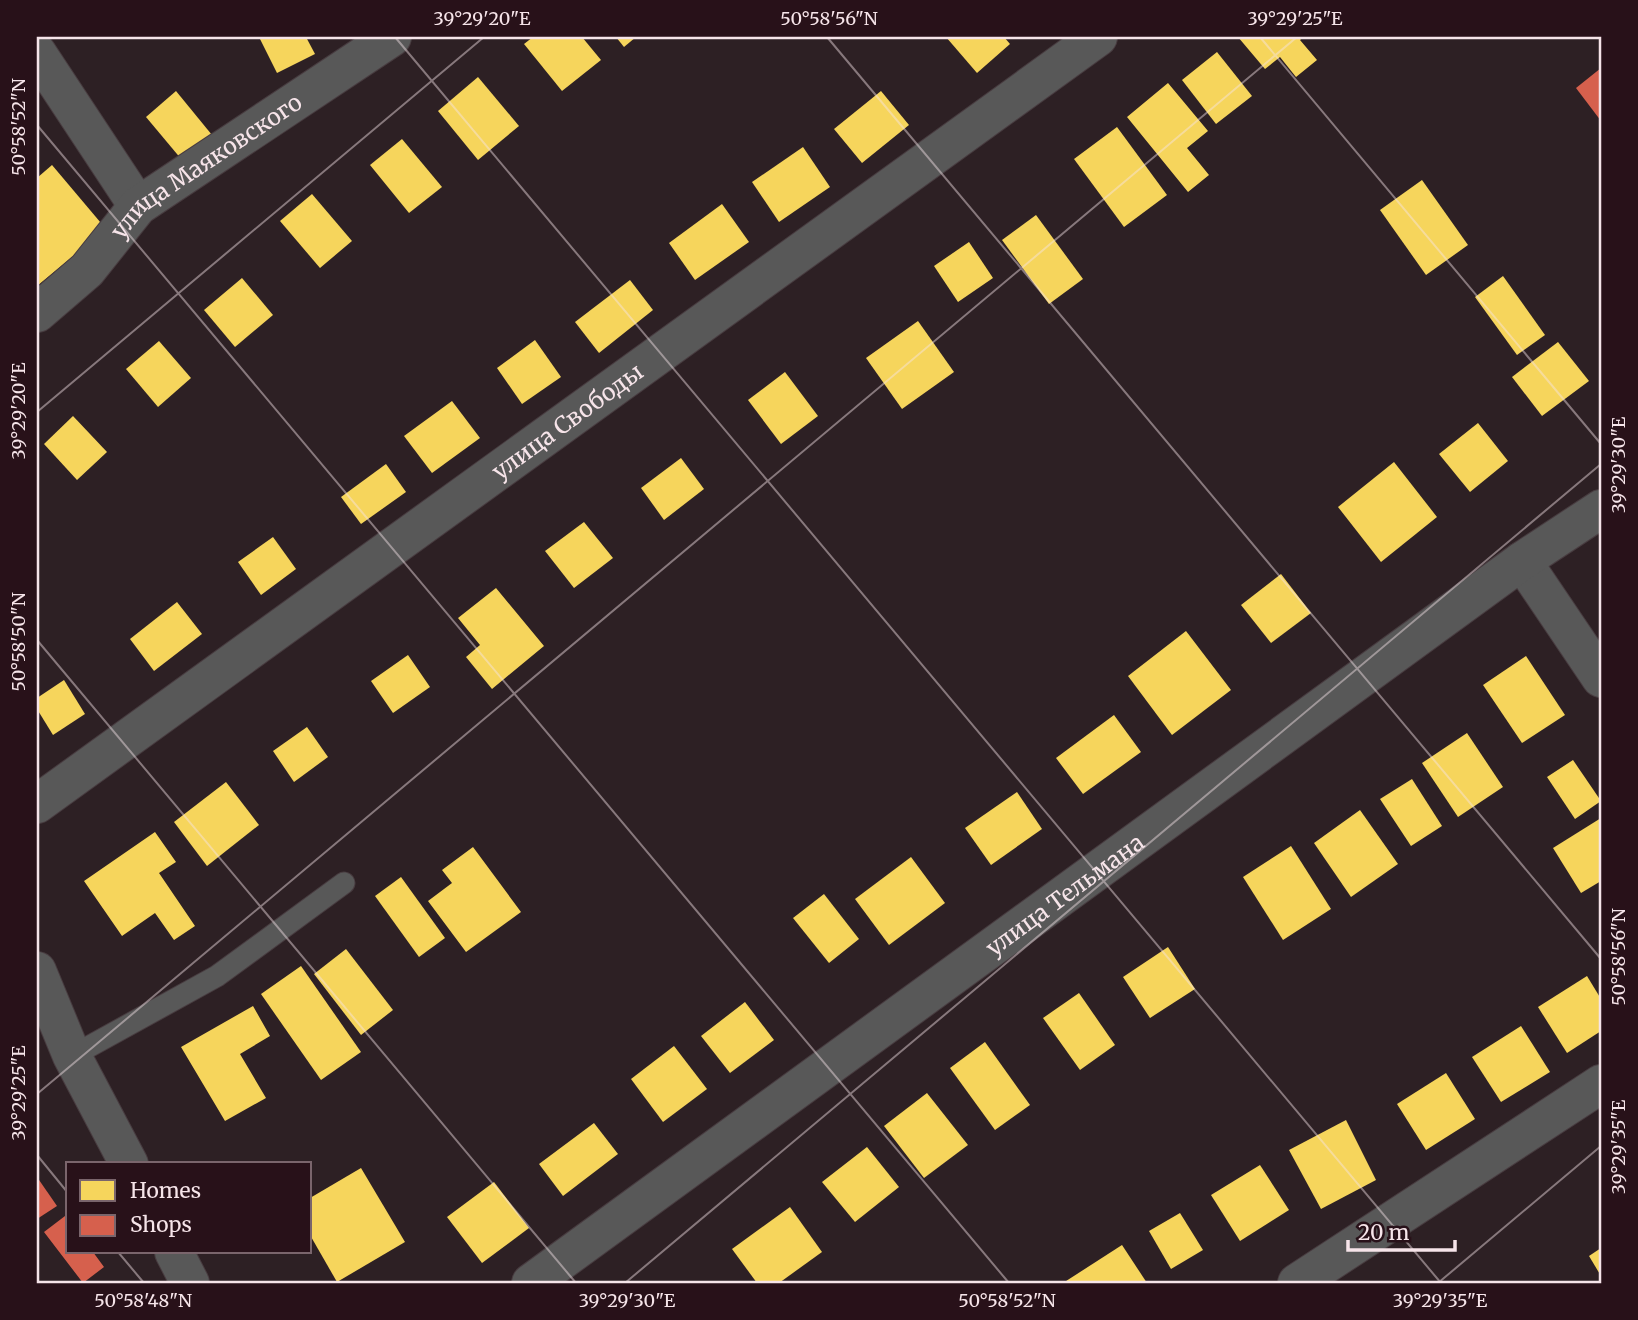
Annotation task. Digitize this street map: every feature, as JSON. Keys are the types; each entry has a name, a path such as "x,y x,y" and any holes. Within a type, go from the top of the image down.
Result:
{"street":[{"name":"улица Маяковского","path":"37,313 87,270 138,206 391,37"},
{"name":"улица Свободы","path":"37,804 1098,37"},
{"path":"39,64 138,206"},
{"name":"улица Тельмана","path":"531,1283 1522,561 1601,509"},
{"path":"1522,561 1601,678"},
{"path":"37,971 72,1056 127,1162"},
{"path":"1297,1283 1601,1084"},
{"path":"175,1254 190,1283"}],"lane":[{"path":"72,1056 217,976 344,883"}],"building: Homes":[{"path":"259,37 306,37 315,54 277,73"},
{"path":"533,37 582,37 601,60 562,91 524,44"},
{"path":"616,37 636,37 624,47"},
{"path":"946,37 1004,37 1010,44 977,73"},
{"path":"1238,37 1303,37 1300,40 1317,60 1296,77 1280,57 1265,69"},
{"path":"1217,52 1252,96 1216,124 1182,80"},
{"path":"478,77 519,126 478,160 438,111"},
{"path":"1168,83 1208,131 1187,148 1209,175 1188,192 1127,117"},
{"path":"176,91 212,135 182,160 146,117"},
{"path":"881,91 909,125 862,163 834,129"},
{"path":"1117,127 1167,195 1124,227 1074,159"},
{"path":"402,139 442,187 409,213 370,165"},
{"path":"803,147 830,187 779,222 752,182"},
{"path":"52,165 106,229 37,286 37,178"},
{"path":"1422,180 1468,245 1426,275 1380,210"},
{"path":"312,194 352,241 320,268 280,221"},
{"path":"722,204 749,242 695,280 669,243"},
{"path":"1036,215 1083,279 1049,304 1002,240"},
{"path":"969,242 993,278 958,302 934,266"},
{"path":"1503,276 1545,335 1517,355 1475,297"},
{"path":"242,278 273,315 235,347 204,310"},
{"path":"630,280 653,310 599,353 575,322"},
{"path":"918,321 954,372 902,409 866,358"},
{"path":"535,340 561,377 522,404 497,368"},
{"path":"159,341 191,378 158,407 126,369"},
{"path":"1558,342 1589,381 1542,416 1512,377"},
{"path":"785,372 818,416 781,444 748,400"},
{"path":"452,401 480,438 432,473 404,436"},
{"path":"73,416 107,452 77,480 44,444"},
{"path":"1478,423 1508,461 1470,492 1439,454"},
{"path":"681,458 704,489 664,520 641,488"},
{"path":"1394,462 1437,517 1381,562 1338,507"},
{"path":"386,464 406,492 361,524 341,497"},
{"path":"584,522 613,558 574,588 545,551"},
{"path":"273,537 296,569 261,595 238,562"},
{"path":"1281,574 1311,613 1271,643 1241,605"},
{"path":"496,588 544,646 492,689 466,657 480,645 458,618"},
{"path":"177,602 202,634 154,671 130,639"},
{"path":"1186,631 1231,690 1172,735 1128,676"},
{"path":"408,655 430,687 393,713 371,681"},
{"path":"1526,656 1565,715 1522,743 1483,685"},
{"path":"64,680 85,714 53,735 37,709 37,698"},
{"path":"1114,715 1141,752 1083,794 1056,758"},
{"path":"307,727 328,757 294,782 273,751"},
{"path":"1467,733 1503,787 1458,817 1422,763"},
{"path":"1573,760 1601,801 1575,819 1547,777"},
{"path":"1412,779 1442,826 1411,846 1380,799"},
{"path":"226,782 259,825 207,866 174,822"},
{"path":"1017,792 1042,829 991,865 965,828"},
{"path":"1360,810 1398,864 1351,897 1314,843"},
{"path":"1601,818 1601,881 1581,893 1553,848"},
{"path":"155,832 176,862 159,873 195,926 174,940 155,913 122,936 84,881"},
{"path":"1291,846 1331,909 1283,940 1243,877"},
{"path":"473,847 521,912 466,952 428,901 452,883 442,870"},
{"path":"911,857 945,903 889,945 855,899"},
{"path":"401,877 445,938 419,957 375,896"},
{"path":"824,894 859,939 829,963 793,918"},
{"path":"1168,947 1195,989 1150,1018 1123,977"},
{"path":"346,949 393,1010 361,1035 314,974"},
{"path":"301,966 361,1052 321,1080 261,994"},
{"path":"1587,976 1601,999 1601,1031 1567,1053 1538,1007"},
{"path":"1079,993 1115,1045 1080,1070 1043,1018"},
{"path":"745,1002 774,1040 730,1073 701,1036"},
{"path":"253,1006 270,1036 240,1054 266,1098 225,1121 181,1047"},
{"path":"1521,1026 1550,1072 1501,1102 1472,1057"},
{"path":"985,1042 1030,1105 995,1130 950,1068"},
{"path":"674,1046 707,1089 663,1122 631,1079"},
{"path":"1446,1073 1475,1119 1426,1150 1397,1104"},
{"path":"927,1093 968,1145 924,1178 884,1126"},
{"path":"1346,1120 1376,1180 1321,1209 1289,1150"},
{"path":"594,1123 618,1154 563,1196 539,1164"},
{"path":"867,1147 899,1187 855,1222 822,1182"},
{"path":"1260,1165 1289,1210 1240,1241 1211,1195"},
{"path":"361,1168 405,1242 337,1282 312,1238 312,1197"},
{"path":"494,1182 529,1228 482,1263 447,1217"},
{"path":"790,1207 822,1252 779,1283 757,1283 732,1249"},
{"path":"1180,1213 1203,1250 1171,1269 1149,1231"},
{"path":"1122,1245 1147,1283 1063,1283"},
{"path":"1601,1248 1601,1276 1589,1256"}],"building: Shops":[{"path":"1601,68 1601,121 1576,88"},
{"path":"37,1177 57,1206 37,1219"},
{"path":"65,1216 66,1254 94,1254 104,1267 83,1283 44,1232"}]}
